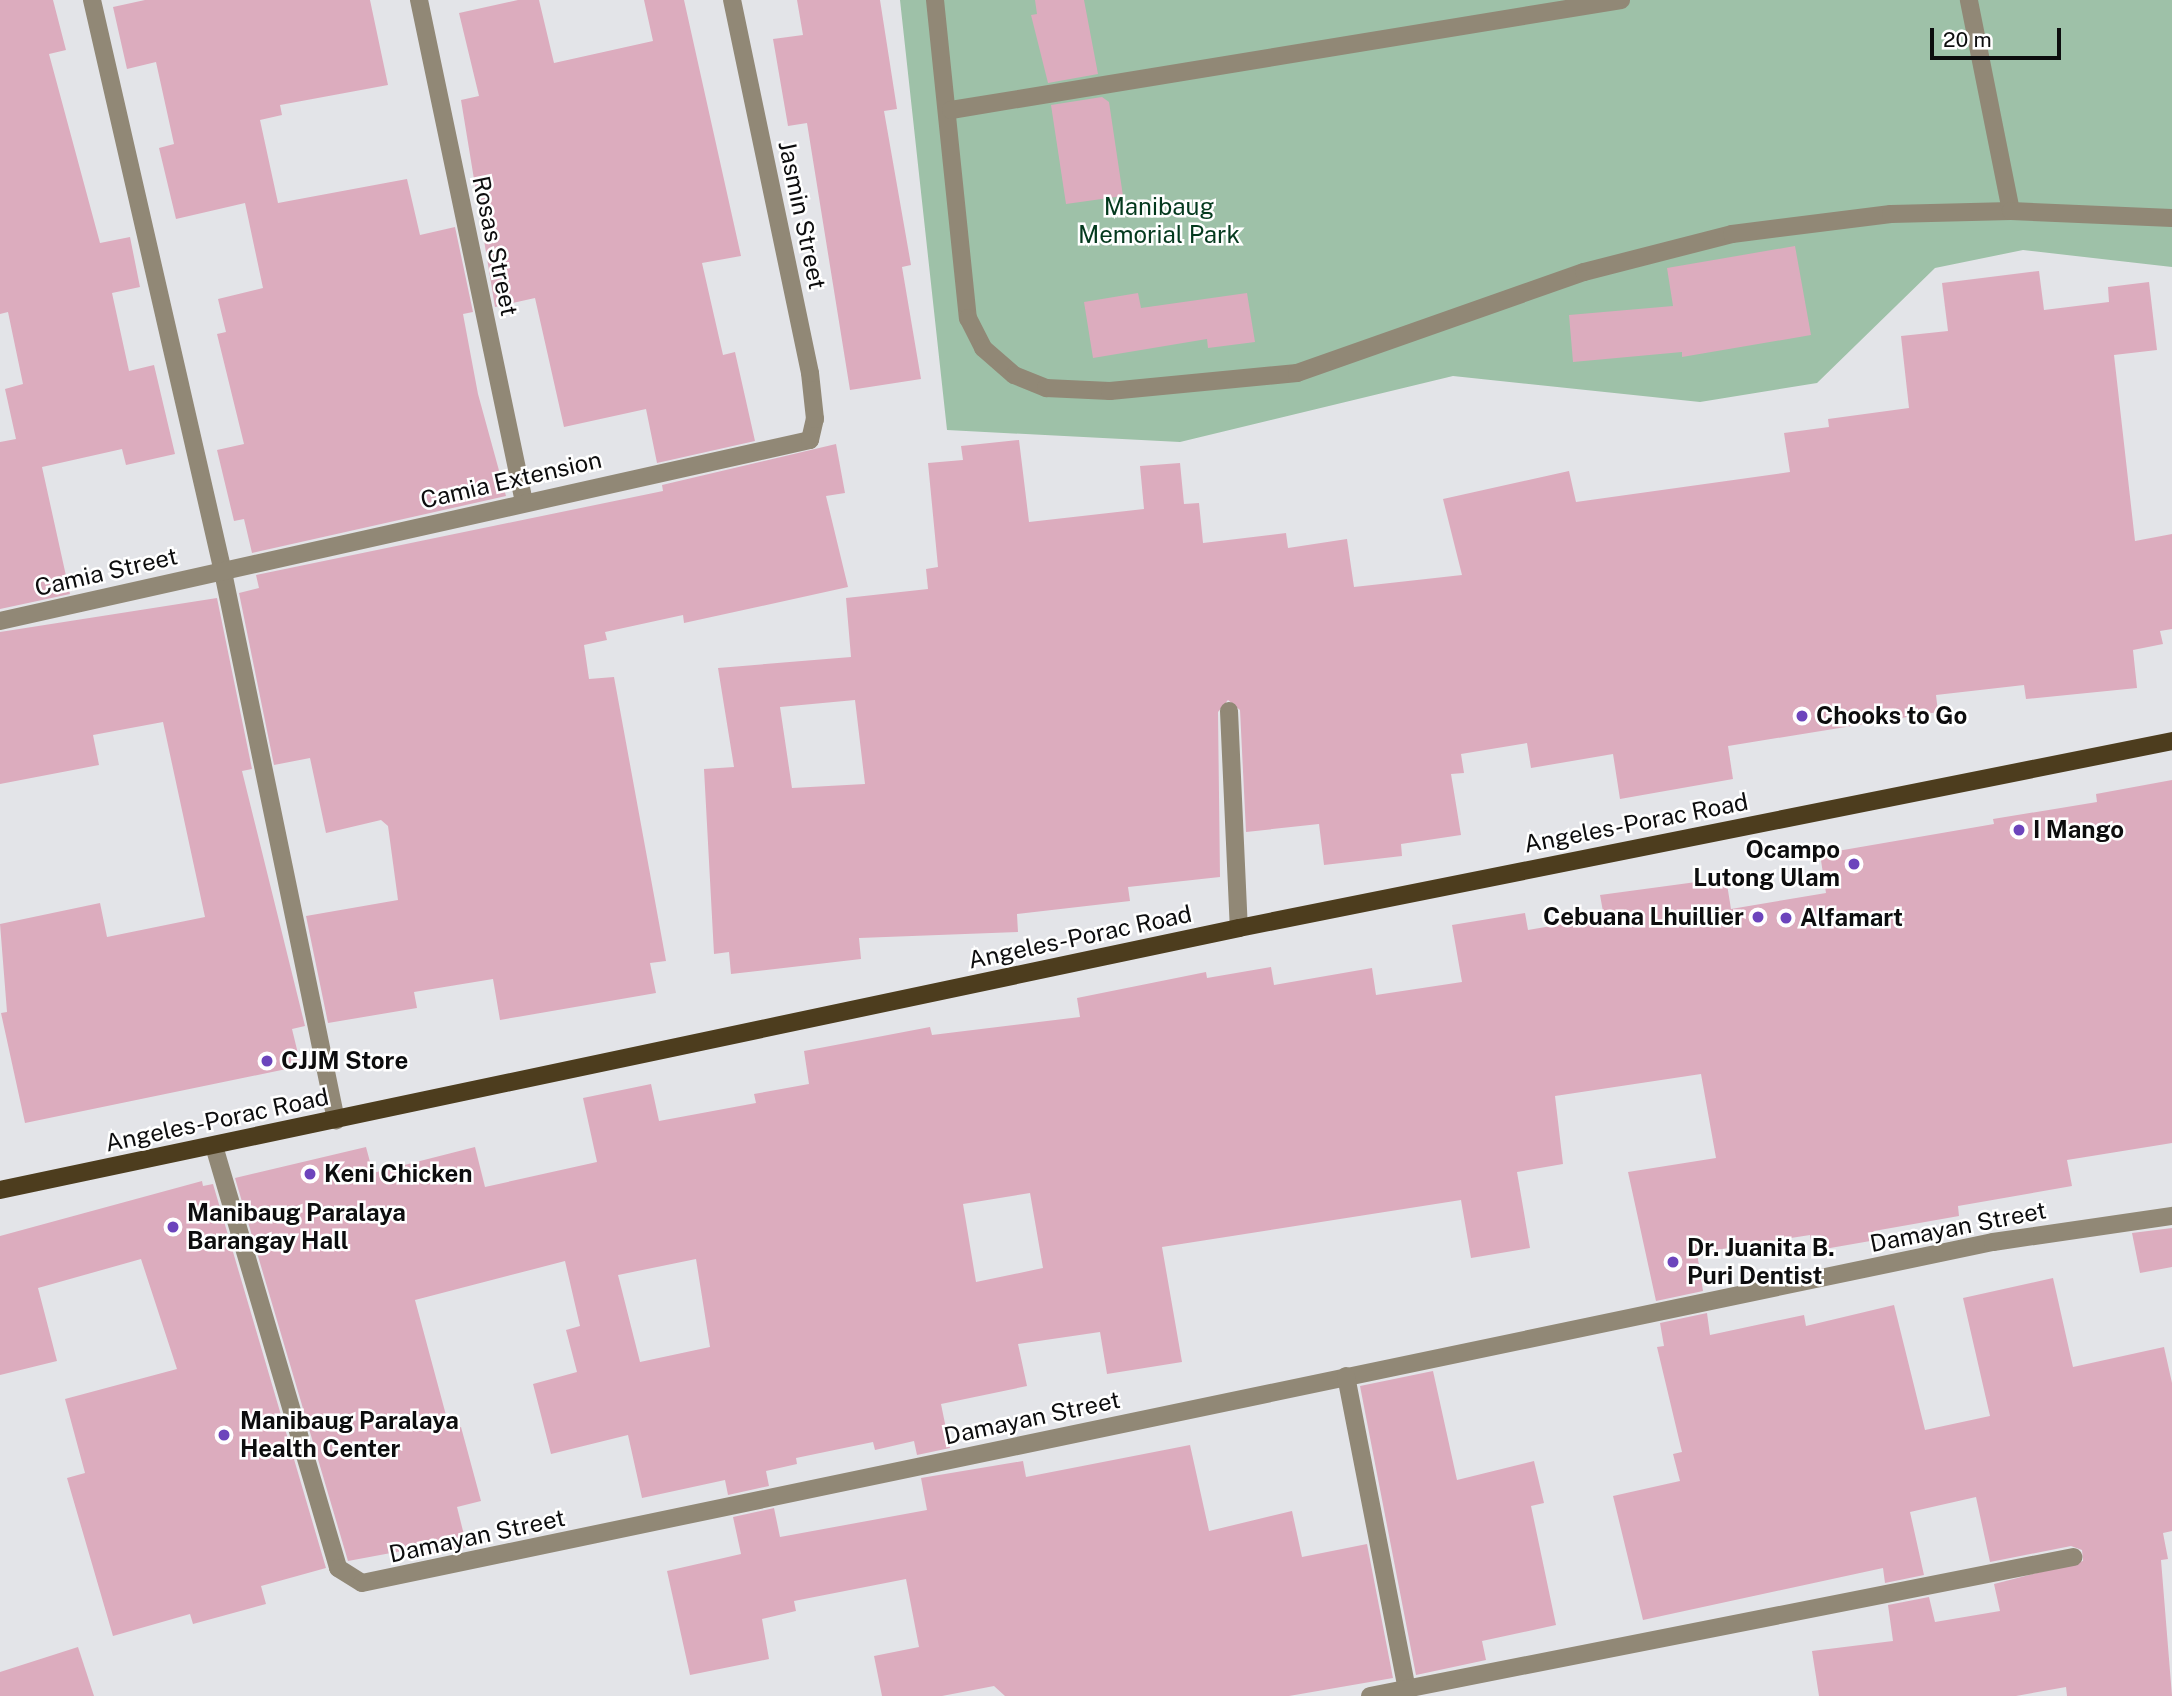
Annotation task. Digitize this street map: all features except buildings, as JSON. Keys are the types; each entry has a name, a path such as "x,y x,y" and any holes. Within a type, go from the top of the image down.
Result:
{"main road":[{"name":"Angeles-Porac Road","path":"0,1190 1239,928 2172,741"}],"street":[{"path":"92,0 223,572 336,1120"},
{"name":"Rosas Street","path":"419,0 524,502"},
{"name":"Jasmin Street","path":"732,0 810,373 815,419 810,440"},
{"path":"935,0 951,110 968,318 983,348 1014,375 1046,388 1110,391 1297,373 1584,272 1732,234 1891,214 2011,211 2172,218"},
{"path":"951,110 1620,0"},
{"path":"1969,0 2011,211"},
{"name":"Camia Extension","path":"223,572 719,459 742,460 810,440"},
{"name":"Camia Street","path":"0,621 223,572"},
{"path":"1229,711 1239,928"},
{"name":"Damayan Street","path":"214,1146 338,1567 362,1583 1993,1242 2172,1216"},
{"path":"1346,1376 1407,1689"},
{"path":"1370,1696 2073,1557"}],"green space":[{"name":"Manibaug Memorial Park","path":"900,0 2172,0 2172,267 2023,250 1935,268 1817,383 1700,402 1453,376 1180,442 947,430"}],"place":[{"name":"Chooks to Go","path":"1802,716"},
{"name":"I Mango","path":"2019,830"},
{"name":"Ocampo Lutong Ulam","path":"1854,864"},
{"name":"Cebuana Lhuillier","path":"1758,917"},
{"name":"Alfamart","path":"1786,918"},
{"name":"CJJM Store","path":"267,1061"},
{"name":"Keni Chicken","path":"310,1174"},
{"name":"Manibaug Paralaya Barangay Hall","path":"173,1227"},
{"name":"Dr. Juanita B. Puri Dentist","path":"1673,1262"},
{"name":"Manibaug Paralaya Health Center","path":"224,1435"}]}
